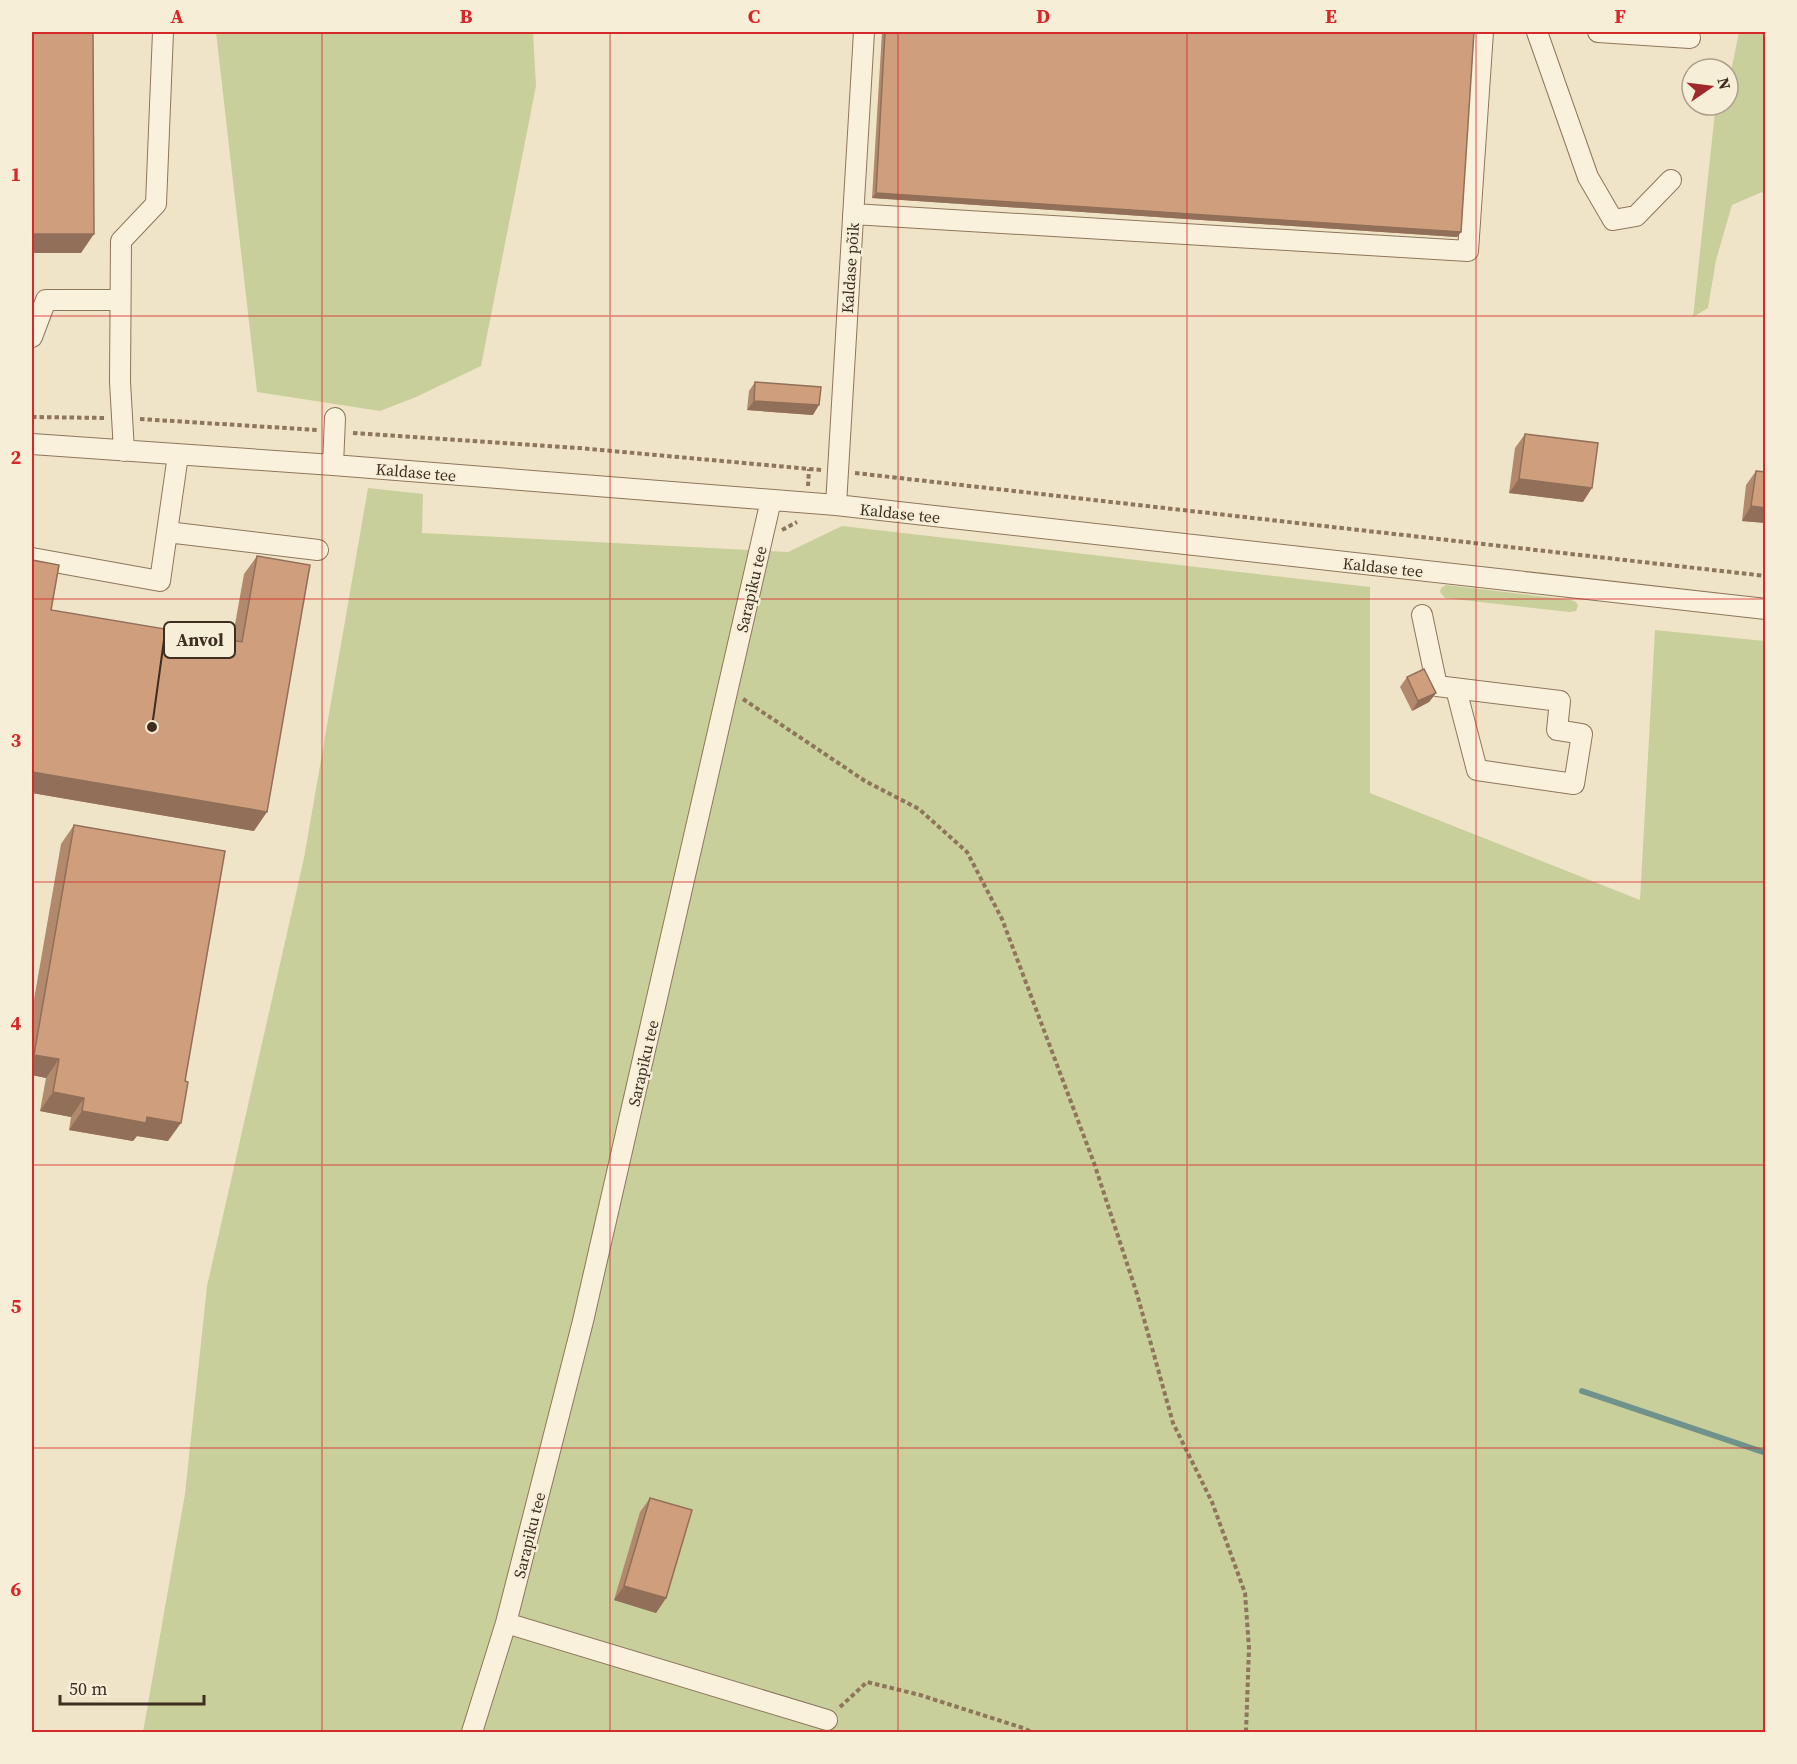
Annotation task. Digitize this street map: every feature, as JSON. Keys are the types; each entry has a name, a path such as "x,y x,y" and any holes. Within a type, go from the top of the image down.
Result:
{"street":[{"path":"124,451 120,382 121,241 156,204 163,32"},
{"name":"Kaldase põik","path":"836,505 864,32"},
{"path":"853,214 1468,251 1483,32"},
{"path":"1537,32 1588,177 1613,220 1636,216 1671,180"},
{"path":"1598,32 1690,38"},
{"path":"32,337 46,300 120,300"},
{"path":"333,465 335,425"},
{"name":"Kaldase tee","path":"32,444 333,465 836,505 1766,609"},
{"path":"32,558 160,581 178,455"},
{"name":"Sarapiku tee","path":"472,1732 506,1623 586,1310 771,500"},
{"path":"167,532 318,550"},
{"path":"1422,615 1437,686 1560,701 1557,730 1582,734 1574,784 1477,770 1456,689"},
{"path":"506,1623 827,1720"}],"path":[{"path":"32,417 122,417 335,425 837,472 1766,576"},
{"path":"728,688 865,781 919,810 967,852 1002,919 1094,1163 1137,1294 1173,1423 1212,1503 1245,1593 1249,1648 1246,1732"},
{"path":"827,1720 867,1682 920,1695 1032,1732"}],"green space":[{"path":"216,32 533,32 536,86 481,366 416,397 380,411 257,392"},
{"path":"1739,32 1765,32 1765,197 1762,192 1732,205 1716,260 1708,308 1693,317 1714,117 1740,117 1740,57 1734,57"},
{"path":"368,488 423,494 422,533 788,552 842,526 1370,587 1370,793 1640,900 1655,630 1765,641 1765,1732 143,1732 185,1494 207,1286 304,858"},
{"path":"1446,585 1571,600 1578,606 1576,611 1569,612 1445,598 1440,592 1441,588"}],"building":[{"path":"32,32 93,32 94,234 32,234"},
{"path":"885,32 1474,32 1461,232 876,193"},
{"path":"755,382 821,387 819,405 754,401"},
{"path":"1525,434 1598,443 1592,488 1519,479"},
{"path":"1756,471 1766,472 1766,508 1751,506"},
{"path":"257,556 310,565 267,812 32,772 32,560 59,565 51,610 242,642"},
{"path":"1424,669 1436,693 1418,701 1407,677"},
{"path":"74,825 225,851 185,1081 188,1082 181,1123 147,1117 146,1123 82,1111 84,1098 53,1092 59,1059 34,1055"},
{"path":"650,1498 692,1510 666,1598 624,1586"}],"waterway":[{"path":"1582,1391 1766,1453"}],"place":[{"name":"Anvol","path":"152,727"}]}
